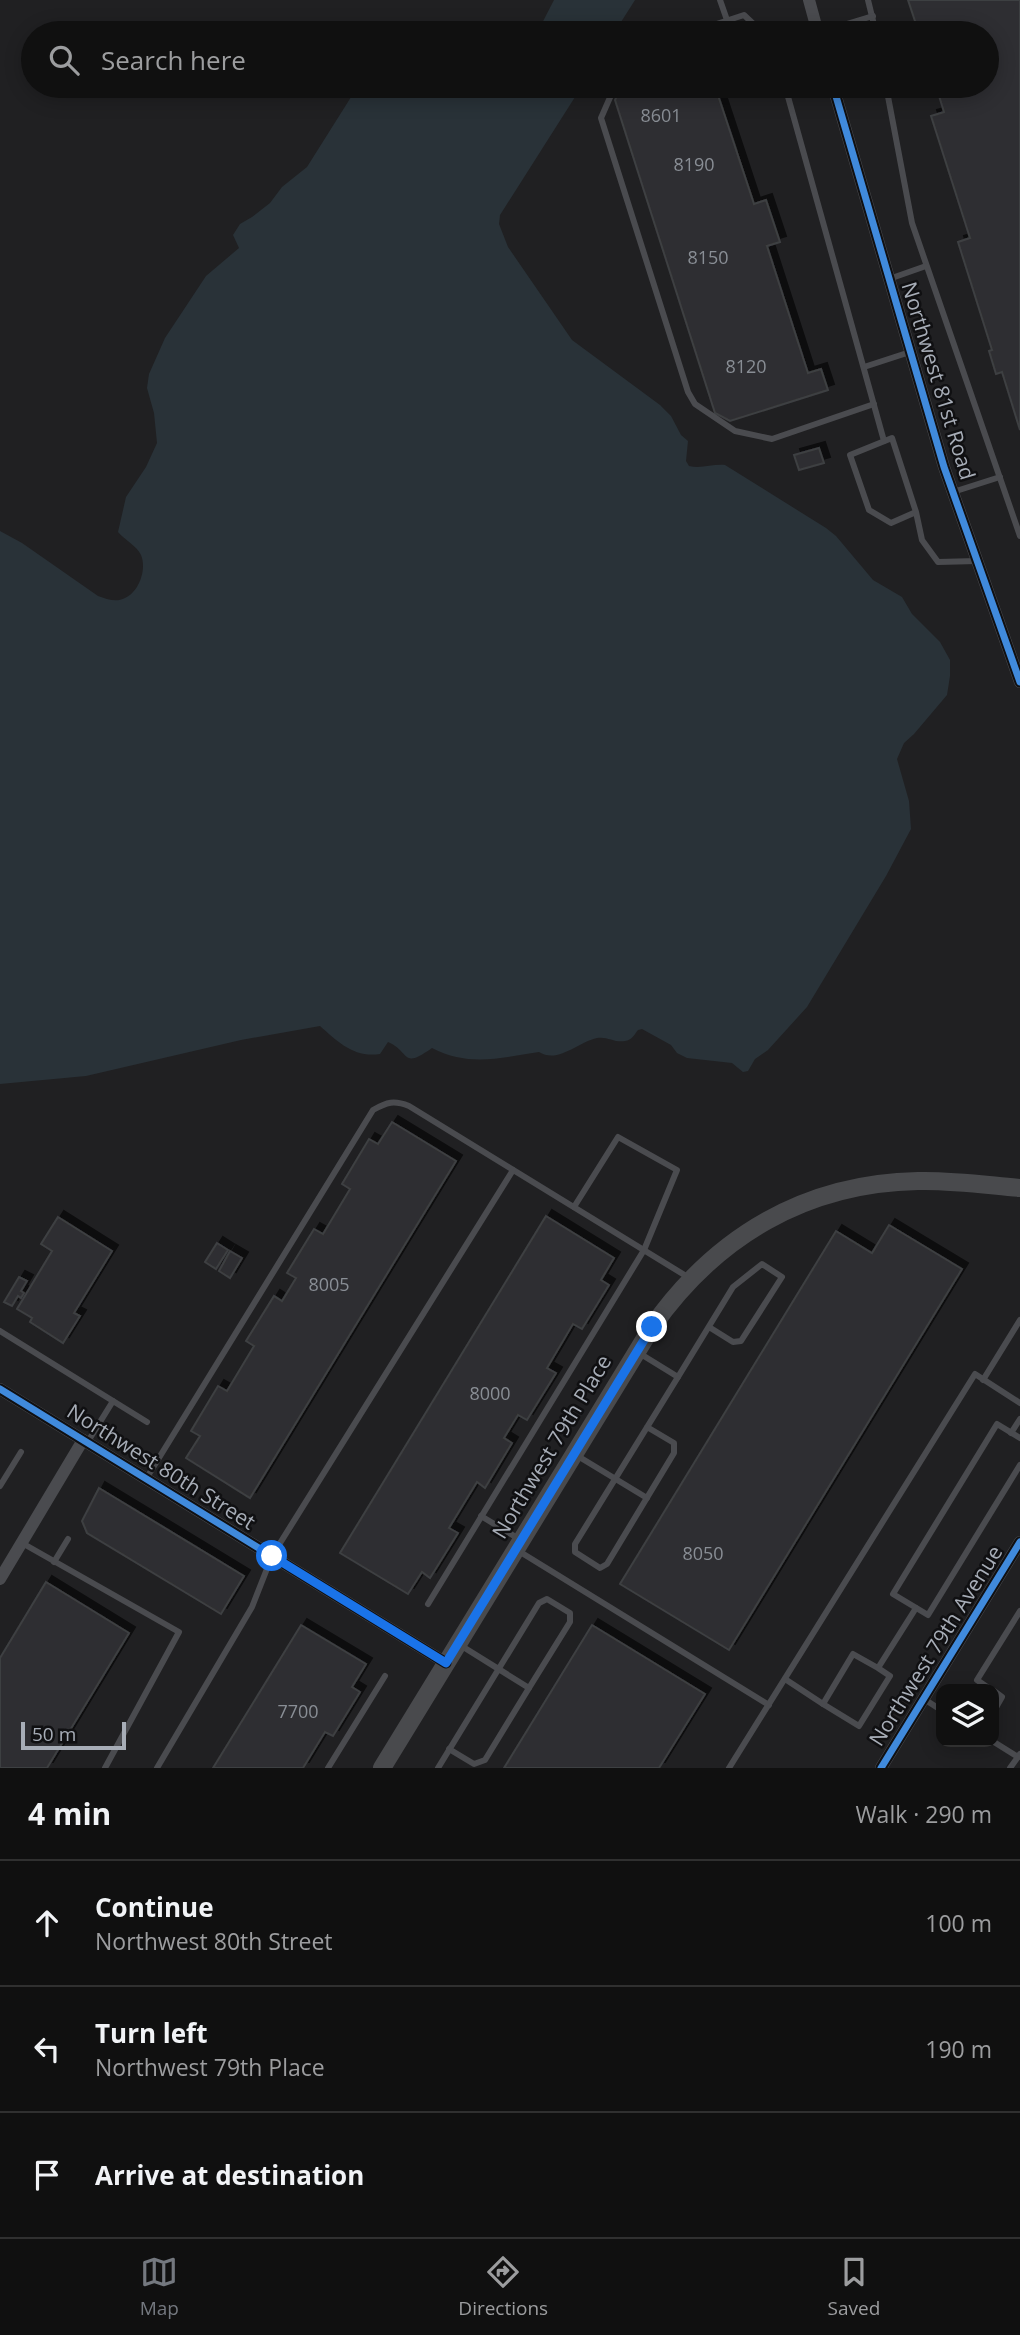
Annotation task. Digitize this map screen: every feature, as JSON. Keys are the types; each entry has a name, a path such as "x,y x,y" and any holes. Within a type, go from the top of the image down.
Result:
{"main road":[{"name":"Northwest 79th Place","path":"382,1768 637,1352 666,1307 691,1279 747,1232 785,1211 830,1193 876,1184 920,1181 1020,1188"}],"street":[{"path":"809,0 814,21"},
{"name":"Northwest 81st Road","path":"836,98 953,492 1020,682"},
{"name":"Northwest 80th Street","path":"0,1389 446,1663"},
{"path":"2,1570 85,1442"},
{"name":"Northwest 79th Avenue","path":"881,1768 1020,1542"}],"lane":[{"path":"720,0 727,20"},
{"path":"868,0 874,21"},
{"path":"724,21 744,15 750,21"},
{"path":"857,21 873,16"},
{"path":"610,98 601,118 688,392 695,404 735,431 772,439 874,404"},
{"path":"788,98 884,441"},
{"path":"888,98 912,223 1020,536"},
{"path":"889,279 926,266"},
{"path":"864,367 910,352"},
{"path":"916,512 891,523 869,510 850,455 892,438 916,512 922,540 938,562 977,561"},
{"path":"953,492 1000,477"},
{"path":"146,1479 373,1110 387,1102 398,1101 409,1106 691,1279"},
{"path":"428,1604 644,1250 677,1170 618,1137 574,1207"},
{"path":"157,1768 252,1607 272,1556 513,1170"},
{"path":"647,1427 674,1443 674,1453 607,1563 600,1568 575,1552 575,1544 733,1287 762,1264 782,1277 741,1341 733,1342 709,1327"},
{"path":"983,1380 1020,1320"},
{"path":"0,1331 147,1422"},
{"path":"637,1352 678,1377"},
{"path":"729,1768 975,1374 1020,1403"},
{"path":"85,1442 114,1401"},
{"path":"1012,1433 1020,1419"},
{"path":"1020,1438 997,1424 893,1594 928,1615 1020,1465"},
{"path":"0,1486 21,1452"},
{"path":"574,1454 647,1498"},
{"path":"481,1516 519,1545 769,1704"},
{"path":"54,1562 68,1539"},
{"path":"22,1543 179,1632 105,1768"},
{"path":"438,1768 449,1749 539,1603 547,1599 570,1613 570,1622 485,1760 474,1764 449,1749"},
{"path":"878,1668 916,1608"},
{"path":"983,1684 977,1680 1020,1611"},
{"path":"458,1644 529,1688"},
{"path":"785,1679 823,1704 859,1726 890,1676 853,1654 823,1704"},
{"path":"330,1767 385,1676"},
{"path":"924,1699 936,1707"},
{"path":"999,1745 1019,1755 1010,1768"}],"shaded area":[{"path":"0,0 1020,0 1020,1768 0,1768"},
{"path":"554,0 635,0 622,21 543,21"},
{"path":"350,98 574,98 500,215 499,224 508,247 572,340 671,416 681,435 688,441 686,461 689,466 725,465 826,528 873,580 902,597 912,614 940,642 950,660 947,695 904,743 897,759 909,801 911,829 886,876 807,1007 768,1050 755,1059 748,1071 743,1072 732,1063 687,1058 677,1053 671,1045 642,1029 627,1040 597,1038 561,1054 546,1055 539,1052 472,1059 432,1048 411,1058 388,1042 380,1054 362,1054 347,1048 320,1026 241,1040 86,1076 0,1084 0,531 22,543 98,596 118,600 134,591 142,573 143,561 137,549 118,532 126,497 146,467 157,443 154,413 147,388 149,374 165,338 206,276 239,248 233,235 240,224 270,203 282,187 307,167"}],"building":[{"path":"908,0 1020,0 1020,430 1002,372 996,374 989,351 992,350 958,242 970,238 931,116 944,112 940,98 999,98 999,21 915,21"},
{"path":"719,98 754,204 766,200 780,242 767,246 808,373 821,369 828,390 730,421 715,413 615,100"},
{"path":"819,448 824,463 799,470 794,455"},
{"path":"392,1122 456,1161 250,1498 186,1458 200,1436 191,1431 218,1386 227,1391 254,1346 246,1341 274,1296 282,1301 296,1278 287,1273 314,1229 323,1234 350,1189 342,1184 369,1139 378,1144"},
{"path":"546,1216 614,1258 601,1280 609,1285 582,1329 573,1324 547,1368 556,1373 527,1420 518,1415 504,1438 512,1443 485,1488 477,1482 449,1528 458,1533 430,1578 422,1572 408,1594 340,1553"},
{"path":"58,1217 112,1251 74,1313 80,1316 63,1343 30,1322 32,1318 17,1309 52,1251 41,1244"},
{"path":"889,1225 962,1269 729,1650 620,1584 836,1231 872,1253"},
{"path":"217,1243 228,1250 216,1269 205,1262"},
{"path":"230,1251 242,1258 230,1278 219,1271"},
{"path":"19,1277 27,1281 21,1291 24,1293 21,1298 18,1296 12,1306 4,1302"},
{"path":"99,1488 244,1576 221,1614 87,1533 82,1521"},
{"path":"46,1582 129,1633 47,1768 0,1768 0,1658"},
{"path":"301,1625 366,1664 352,1687 360,1692 333,1736 325,1732 303,1768 213,1768"},
{"path":"592,1625 705,1694 659,1768 504,1768"}],"cycle path":[{"path":"836,98 944,467 1020,682"},
{"path":"0,1389 446,1663"},
{"path":"881,1768 1020,1542"}],"route":[{"path":"272,1556 446,1663 652,1327"}]}
